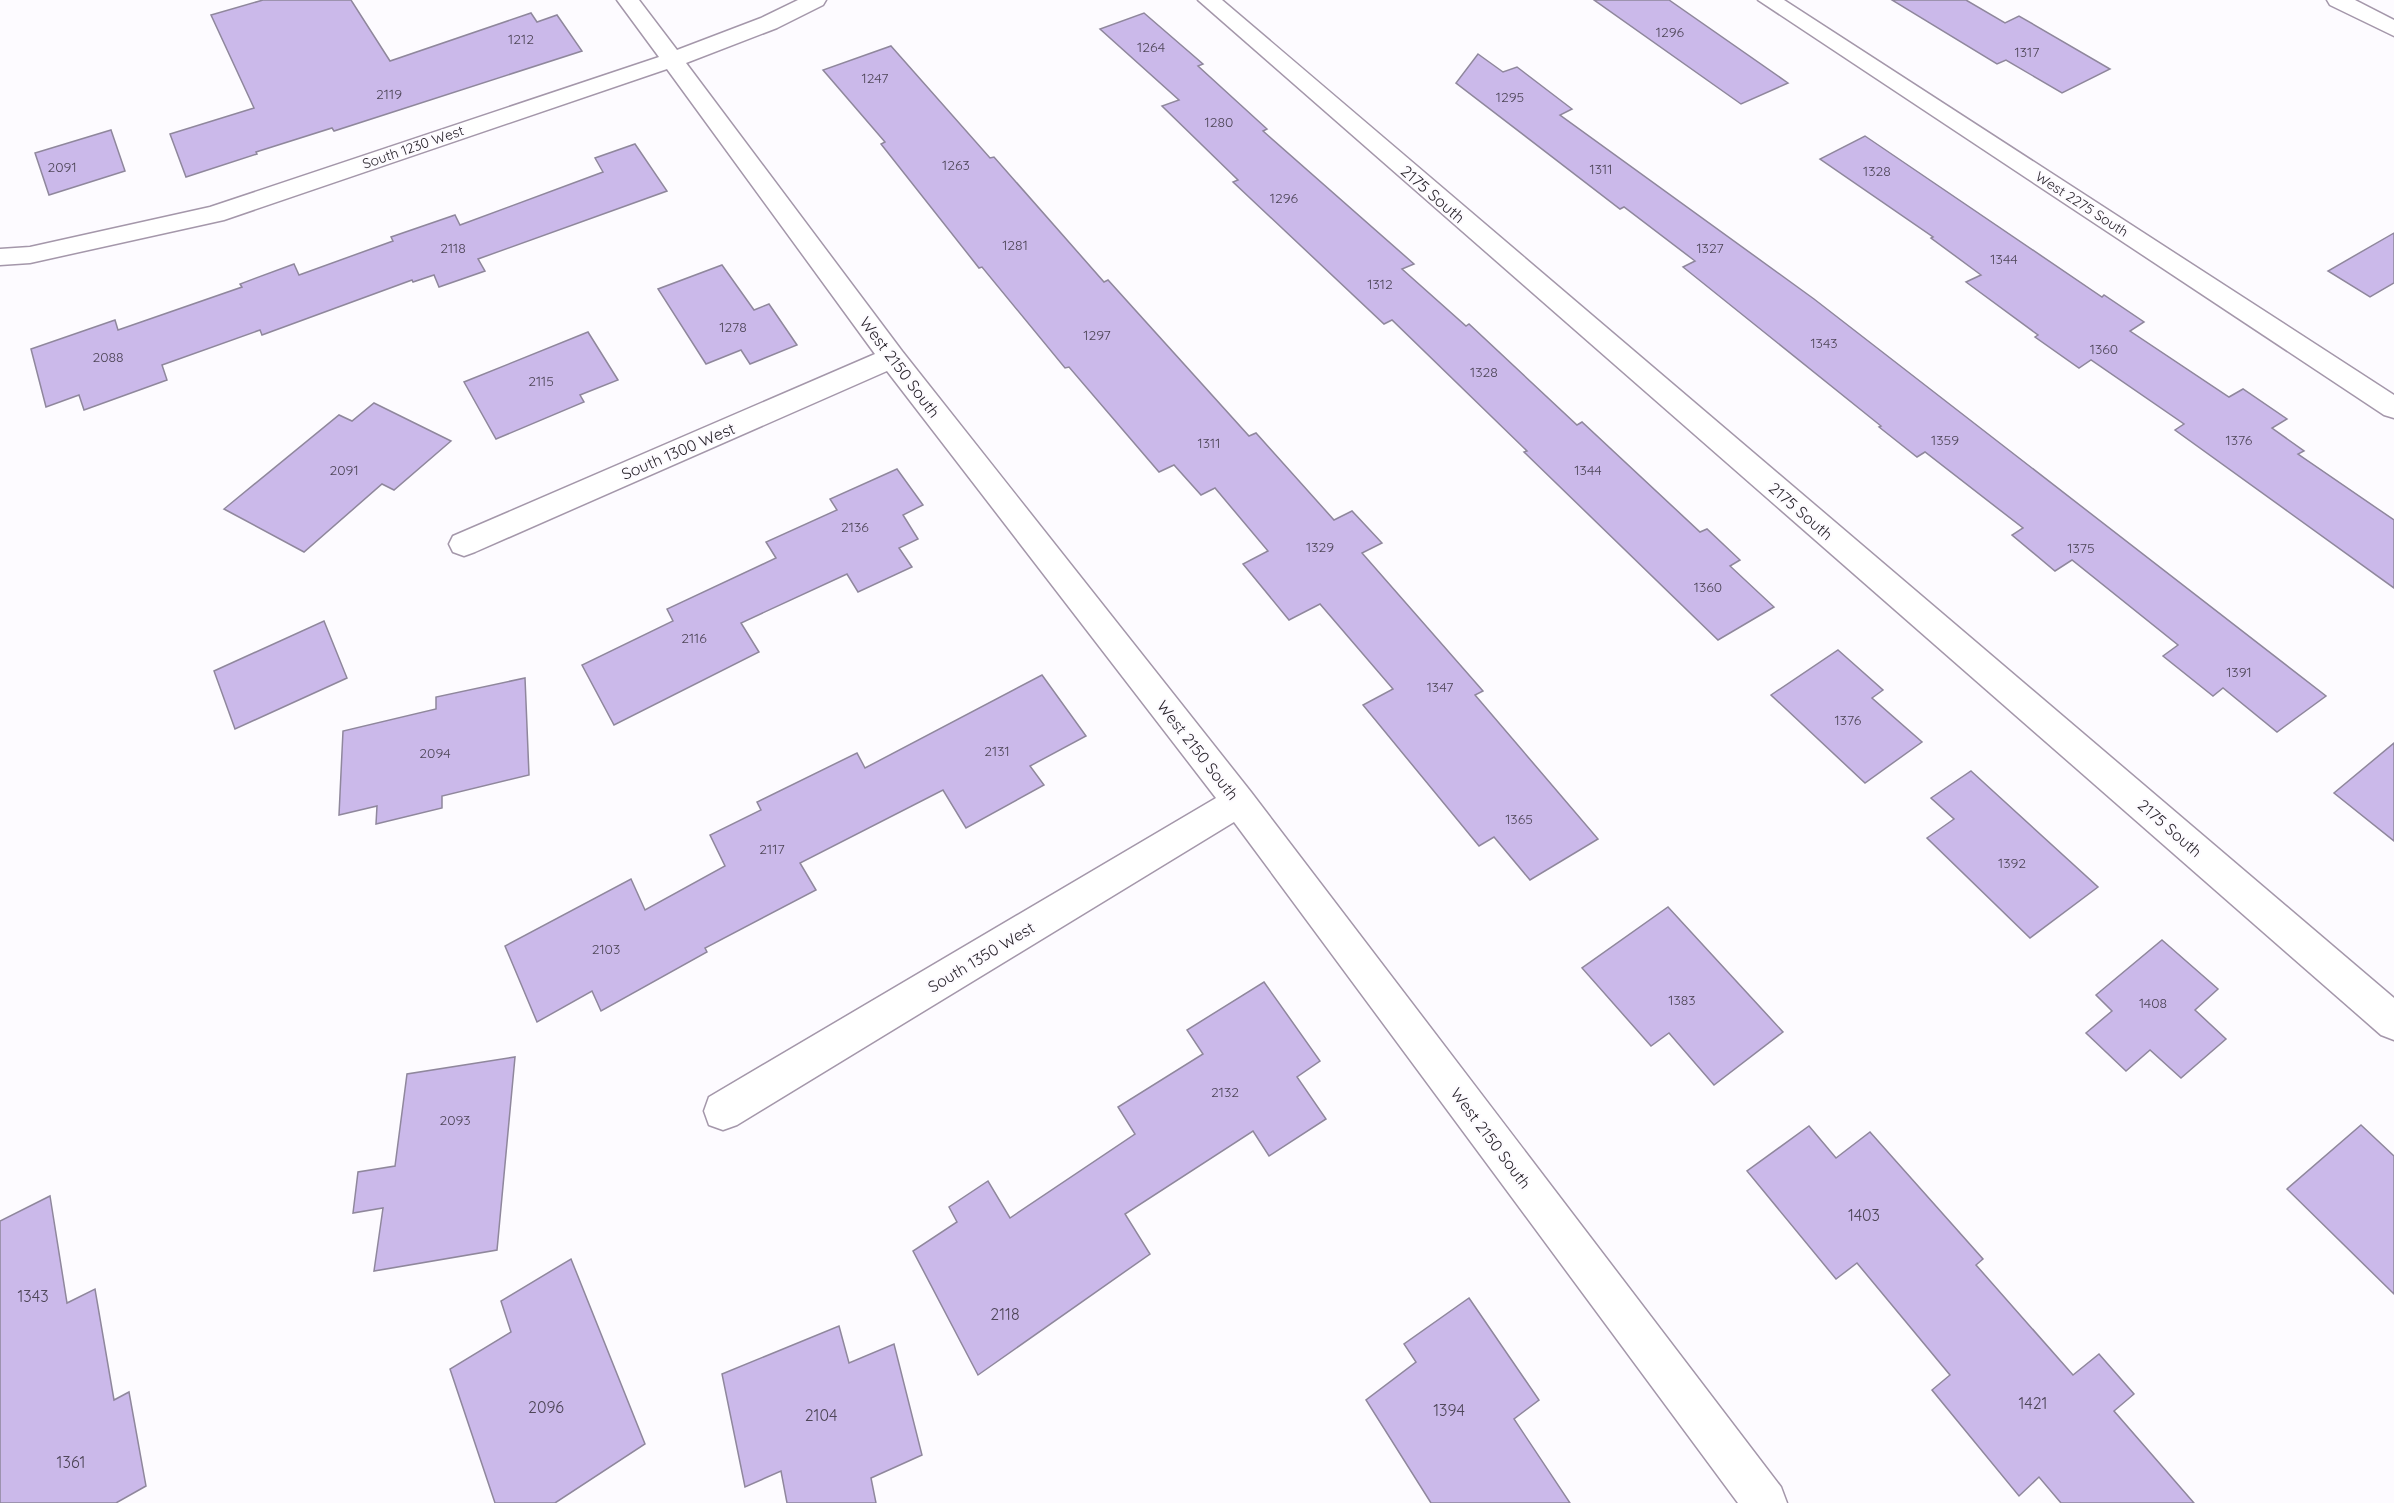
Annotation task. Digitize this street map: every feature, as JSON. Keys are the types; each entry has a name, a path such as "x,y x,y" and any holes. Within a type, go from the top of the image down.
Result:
{"street":[{"name":"West 2150 South","path":"628,0 892,358 1239,802 1765,1503"},
{"name":"South 1230 West","path":"0,257 30,255 215,214 672,60 769,23 815,0"},
{"name":"2175 South","path":"1209,0 2394,1022"},
{"name":"West 2275 South","path":"1769,0 2394,408"},
{"path":"2338,0 2394,28"},
{"name":"South 1300 West","path":"464,544 892,358"},
{"name":"South 1350 West","path":"723,1111 1239,802"}],"building":[{"path":"263,0 351,0 390,61 531,13 537,22 557,15 582,51 334,131 332,128 256,152 257,154 186,177 170,134 254,108 211,15"},
{"path":"1594,0 1669,0 1788,83 1741,104"},
{"path":"1892,0 1966,0 2005,23 2019,16 2110,69 2062,93 2006,60 1997,64"},
{"path":"1144,13 1203,64 1198,66 1267,129 1263,131 1414,264 1402,269 1466,326 1469,324 1577,425 1582,422 1700,532 1707,529 1740,560 1730,566 1774,607 1718,640 1392,320 1384,324 1233,182 1238,180 1162,106 1179,100 1100,29"},
{"path":"891,46 990,158 994,157 1104,282 1108,280 1249,436 1256,433 1334,520 1352,511 1382,543 1362,553 1483,691 1475,695 1598,839 1530,880 1494,837 1479,846 1363,705 1393,689 1320,604 1289,620 1243,564 1268,551 1215,488 1201,495 1174,465 1159,472 1069,367 1065,368 982,267 979,268 881,144 885,142 823,70"},
{"path":"1478,54 1503,72 1517,67 1572,109 1560,115 1814,299 2326,696 2277,732 2223,688 2213,696 2163,656 2178,645 2072,560 2055,571 2012,535 2023,528 1925,452 1917,457 1683,267 1695,261 1624,207 1620,209 1456,83"},
{"path":"111,130 125,171 49,195 35,153"},
{"path":"1865,136 2102,297 2104,295 2144,322 2130,331 2229,397 2243,389 2287,419 2272,428 2304,451 2298,454 2394,520 2394,588 2175,430 2184,424 2091,360 2079,368 2035,337 2038,335 1966,282 1981,275 1931,238 1933,237 1820,159"},
{"path":"635,144 667,191 478,259 485,271 439,287 434,275 413,282 412,280 262,335 260,330 162,365 167,380 84,410 79,395 46,407 31,349 115,320 118,330 242,287 240,284 294,264 299,275 393,241 391,237 455,215 460,225 603,172 595,158"},
{"path":"2394,233 2394,283 2370,297 2328,271"},
{"path":"722,265 754,310 769,304 797,345 750,364 741,350 706,364 658,289"},
{"path":"588,332 618,380 580,395 584,402 496,439 464,382"},
{"path":"374,403 451,441 394,490 382,484 304,552 224,509 339,415 352,421"},
{"path":"897,469 923,505 903,515 918,539 899,548 912,567 858,592 847,574 741,623 759,652 614,725 582,665 673,621 667,609 776,558 766,542 837,510 830,499"},
{"path":"324,621 347,678 235,729 214,671"},
{"path":"1838,650 1883,690 1872,698 1922,742 1865,783 1771,695"},
{"path":"1042,675 1086,736 1030,766 1044,785 966,828 943,790 800,863 816,890 705,948 707,952 601,1011 592,991 537,1022 505,946 631,879 645,910 725,866 710,835 761,810 757,802 857,753 865,768"},
{"path":"525,678 529,775 442,796 442,808 376,824 377,806 339,815 343,731 436,709 436,697"},
{"path":"2394,743 2394,841 2334,793"},
{"path":"1971,771 2098,887 2030,938 1927,838 1954,819 1931,798"},
{"path":"1668,907 1783,1032 1714,1085 1669,1033 1651,1046 1582,968"},
{"path":"2162,940 2218,989 2195,1010 2226,1039 2181,1078 2150,1050 2126,1071 2086,1033 2112,1011 2096,995"},
{"path":"1264,982 1320,1061 1297,1077 1326,1119 1269,1156 1253,1131 1125,1214 1150,1254 978,1375 913,1251 957,1222 949,1207 988,1181 1010,1218 1135,1134 1118,1107 1203,1054 1187,1030"},
{"path":"515,1057 497,1250 374,1271 383,1208 353,1213 358,1172 395,1166 407,1074"},
{"path":"2361,1125 2394,1156 2394,1294 2287,1189"},
{"path":"1809,1126 1836,1158 1870,1132 1983,1259 1976,1265 2073,1375 2099,1354 2134,1394 2114,1411 2194,1503 2061,1503 2039,1477 2019,1496 1932,1390 1950,1375 1857,1263 1836,1279 1747,1171"},
{"path":"50,1196 67,1303 95,1289 114,1400 129,1392 146,1486 116,1503 0,1503 0,1221"},
{"path":"571,1259 645,1444 555,1503 495,1503 450,1369 511,1332 501,1301"},
{"path":"1469,1298 1539,1400 1514,1419 1570,1503 1431,1503 1366,1400 1416,1362 1404,1344"},
{"path":"839,1326 849,1363 894,1344 922,1455 871,1478 876,1503 787,1503 781,1471 745,1487 722,1374"}]}
